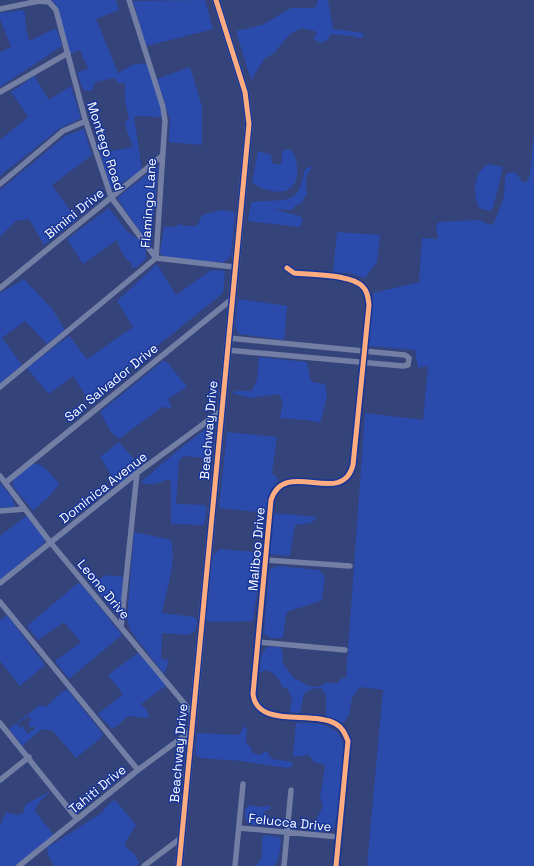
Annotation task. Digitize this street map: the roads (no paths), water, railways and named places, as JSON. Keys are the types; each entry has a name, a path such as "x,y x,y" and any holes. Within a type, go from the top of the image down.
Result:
{"street":[{"name":"Flamingo Lane","path":"0,387 156,258 165,121 163,107 129,0"},
{"name":"Beachway Drive","path":"179,866 234,267 249,124 245,92 216,0"},
{"name":"Montego Road","path":"0,9 39,1 49,2 56,10 86,121 110,197 156,258"},
{"path":"0,92 68,52"},
{"path":"0,184 63,132 86,121"},
{"name":"Bimini Drive","path":"0,288 162,156"},
{"path":"156,258 234,267"},
{"name":"Maliboo Drive","path":"287,268 294,273 348,278 360,283 368,296 369,305 351,473 340,482 328,484 295,481 288,482 276,490 271,500 252,694 257,707 263,711 275,715 323,719 336,724 344,731 348,741 336,866"},
{"name":"San Salvador Drive","path":"5,483 232,299"},
{"path":"227,350 403,366 408,365 409,358 405,355 228,338"},
{"name":"Dominica Avenue","path":"0,583 137,473 221,411"},
{"path":"121,627 137,473"},
{"name":"Leone Drive","path":"0,476 50,542 193,714"},
{"path":"0,511 25,509"},
{"path":"266,560 350,566"},
{"path":"0,602 138,770"},
{"path":"258,642 345,650"},
{"path":"0,724 29,757 77,819"},
{"name":"Tahiti Drive","path":"19,866 138,770 191,732"},
{"path":"0,780 29,757"},
{"path":"235,866 242,784"},
{"path":"284,866 291,790"},
{"name":"Felucca Drive","path":"239,828 339,838"},
{"path":"144,866 181,838"}]}
